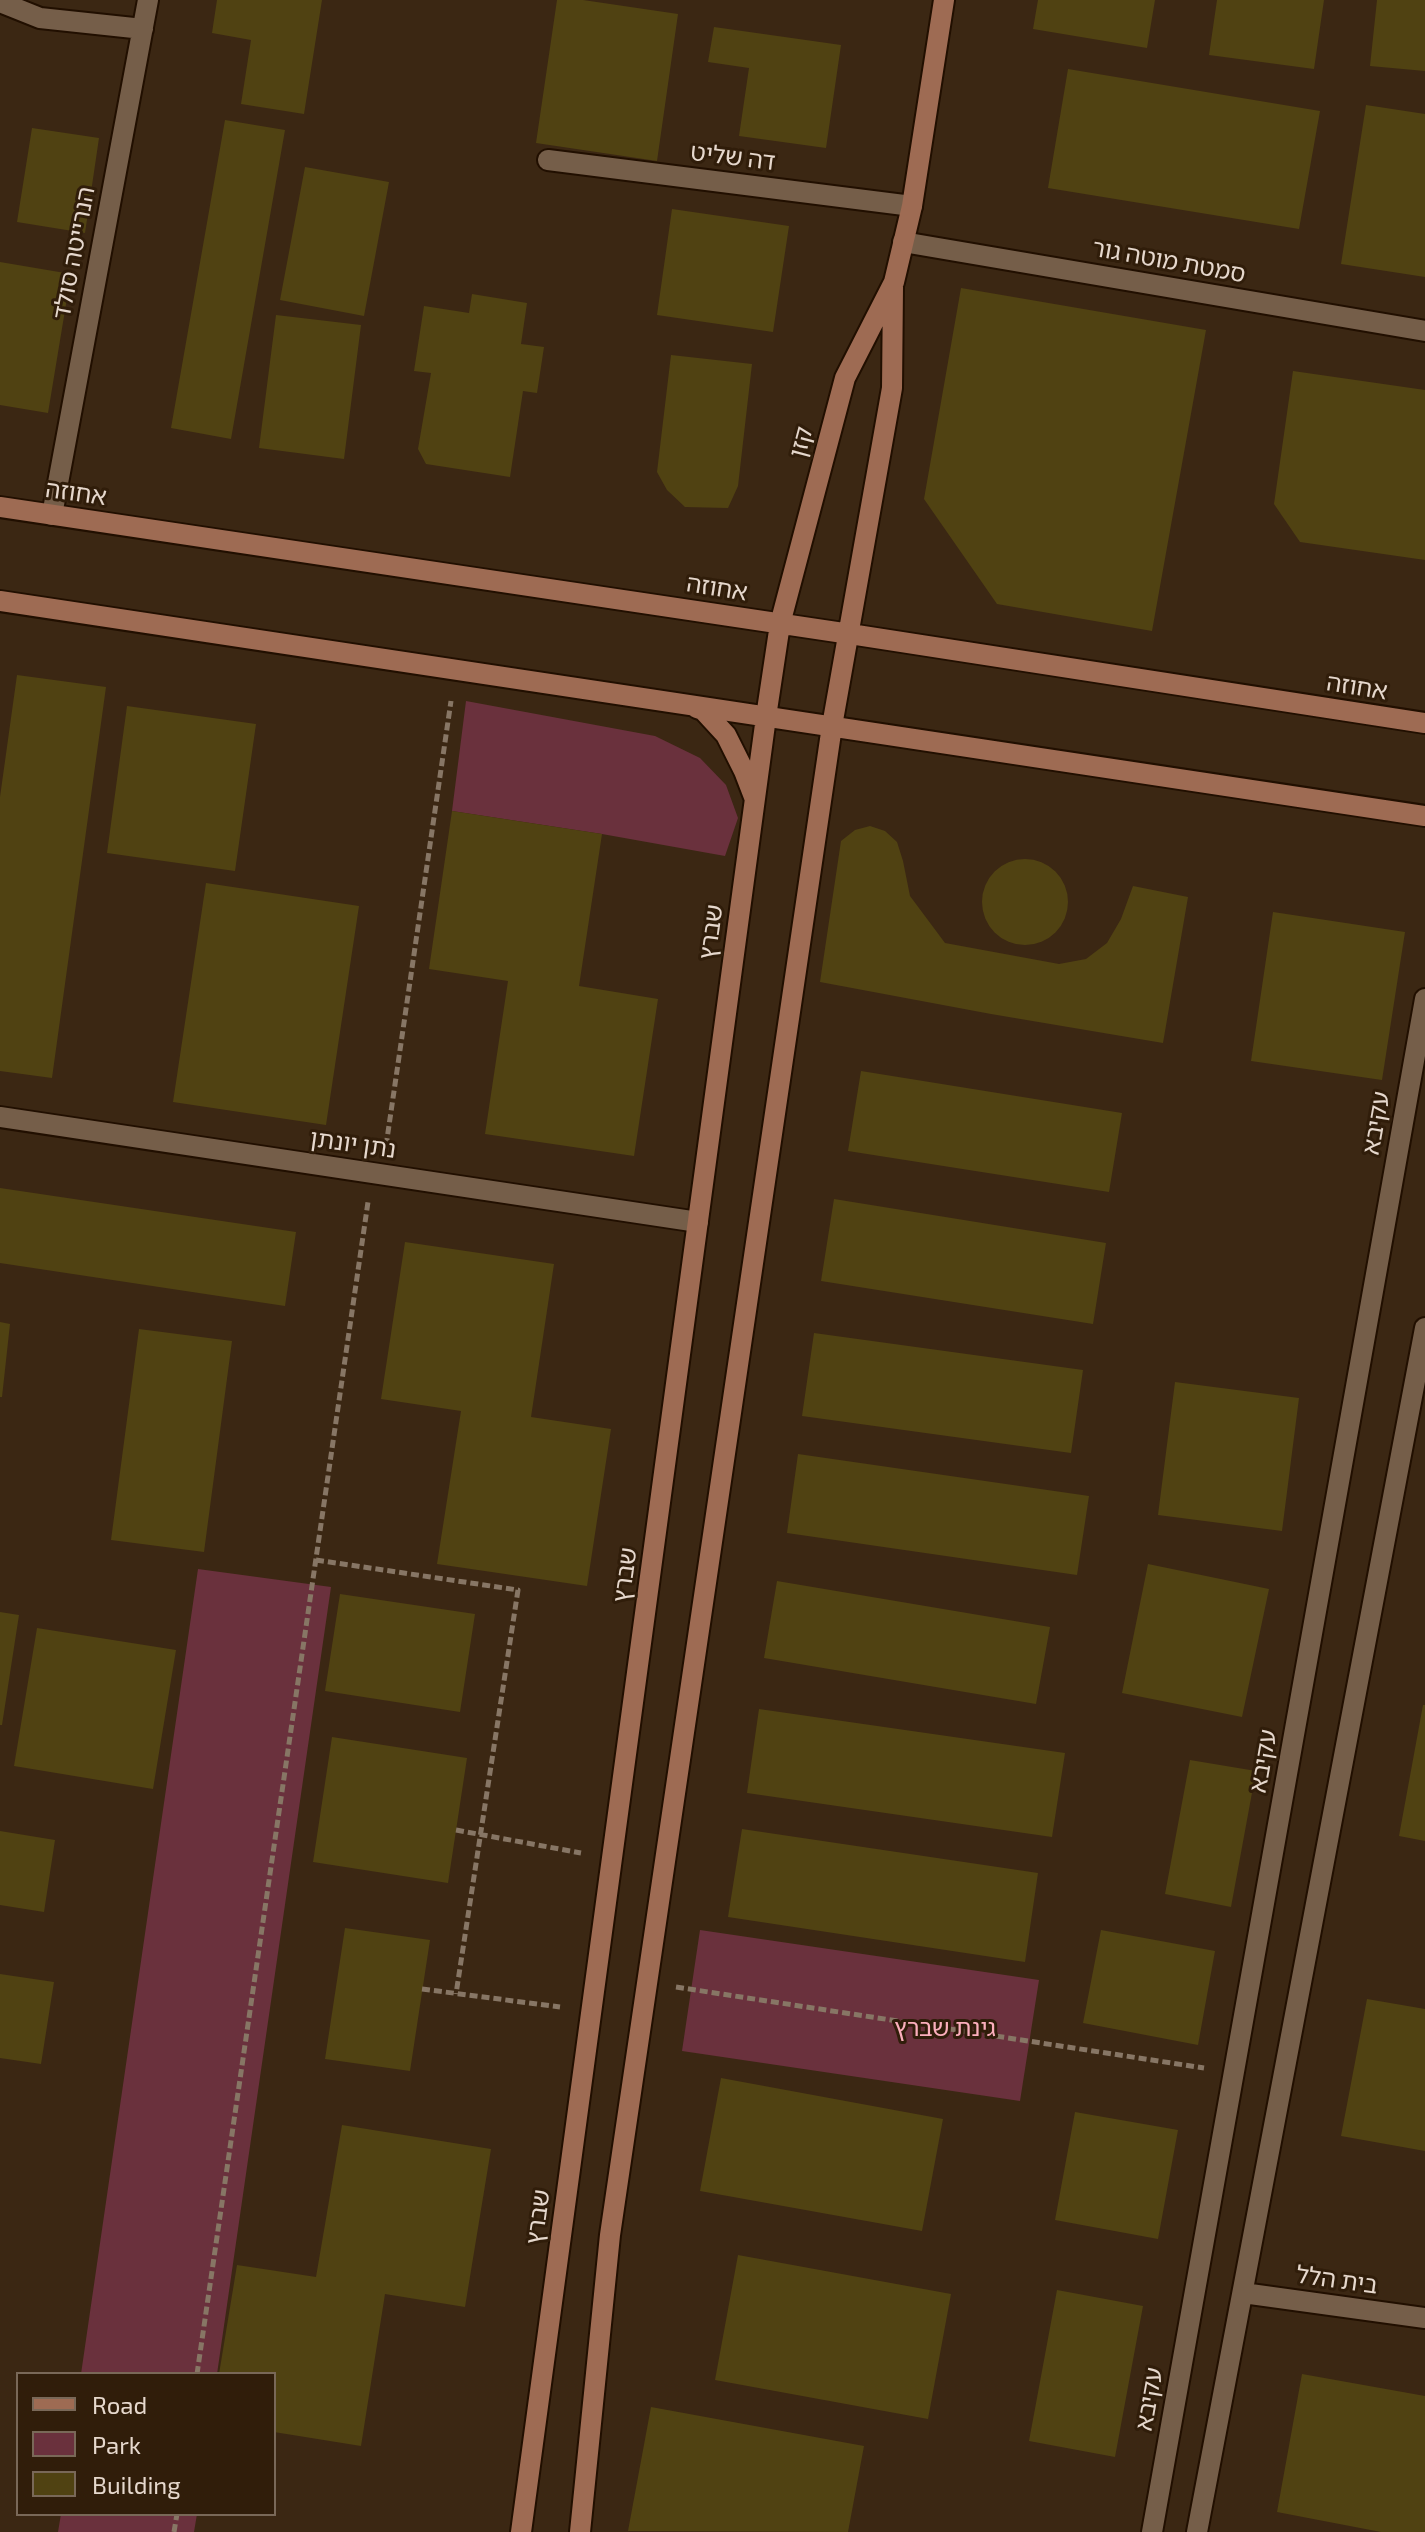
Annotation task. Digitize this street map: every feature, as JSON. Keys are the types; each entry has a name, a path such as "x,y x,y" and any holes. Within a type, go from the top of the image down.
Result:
{"street":[{"name":"הנרייטה סולד","path":"52,515 148,0"},
{"name":"קזן","path":"850,634 892,388 894,282 912,206 944,0"},
{"path":"0,2 40,18 143,29"},
{"name":"דה שליט","path":"548,160 912,206"},
{"name":"סמטת מוטה גור","path":"903,242 1425,331"},
{"name":"קזן","path":"780,624 845,378 894,282"},
{"name":"אחוזה","path":"0,507 1425,723"},
{"path":"0,601 1425,816"},
{"name":"שברץ","path":"521,2532 780,624"},
{"path":"580,2532 610,2235 832,726 850,634"},
{"path":"678,703 703,710 726,735 755,799"},
{"name":"עקיבא","path":"1152,2532 1425,999"},
{"name":"נתן יונתן","path":"0,1117 698,1222"},
{"path":"1197,2532 1425,1328"},
{"name":"בית הלל","path":"1243,2293 1425,2318"}],"path":[{"path":"197,2372 316,1560 456,670"},
{"path":"316,1560 518,1590 456,1994"},
{"path":"456,1830 613,1859"},
{"path":"647,1983 1233,2073"},
{"path":"422,1989 593,2011"}],"green space":[{"path":"466,701 655,736 700,758 726,785 738,818 725,856 452,811"},
{"path":"198,1569 331,1587 217,2372 81,2372"},
{"name":"גינת שברץ","path":"700,1930 1039,1980 1020,2101 682,2051"},
{"path":"61,2516 197,2516 194,2532 58,2532"}],"building":[{"path":"217,0 322,0 304,114 241,104 251,40 212,33"},
{"path":"557,0 583,0 678,14 657,161 536,143"},
{"path":"1038,0 1155,0 1147,48 1033,29"},
{"path":"1217,0 1324,0 1314,69 1209,55"},
{"path":"1377,0 1425,0 1425,71 1370,66"},
{"path":"714,27 841,45 826,148 739,136 749,68 708,62"},
{"path":"1068,69 1320,111 1299,229 1048,188"},
{"path":"1366,105 1425,114 1425,277 1341,264"},
{"path":"225,120 285,130 231,439 171,428"},
{"path":"32,128 99,138 85,233 17,222"},
{"path":"305,167 389,182 364,316 280,300"},
{"path":"672,209 789,226 773,332 657,315"},
{"path":"0,262 71,274 48,413 0,405"},
{"path":"961,288 1206,330 1152,631 997,604 924,499"},
{"path":"472,294 527,303 521,344 544,347 537,393 523,391 510,477 426,464 418,449 431,373 414,371 424,306 469,313"},
{"path":"276,315 361,325 344,459 259,448"},
{"path":"671,355 752,364 738,486 728,508 685,507 667,490 657,472"},
{"path":"1293,371 1425,390 1425,560 1300,542 1274,504"},
{"path":"17,675 106,687 52,1078 0,1071 0,797"},
{"path":"127,706 256,724 235,871 107,853"},
{"path":"452,811 602,834 579,986 658,999 634,1156 485,1134 508,981 429,969"},
{"path":"870,826 885,831 897,842 910,896 945,943 1059,964 1086,959 1107,943 1121,919 1133,886 1188,897 1163,1043 820,982 841,841 855,830"},
{"path":"1025,859 1041,863 1055,872 1064,886 1068,902 1064,918 1055,932 1041,941 1025,945 1009,941 995,932 986,918 982,902 986,886 995,872 1009,863"},
{"path":"206,883 359,906 326,1125 173,1102"},
{"path":"1273,912 1405,932 1382,1080 1251,1061"},
{"path":"861,1071 1122,1113 1109,1192 848,1151"},
{"path":"0,1188 296,1232 285,1306 0,1263"},
{"path":"834,1199 1106,1243 1093,1324 821,1281"},
{"path":"405,1242 554,1264 531,1417 611,1429 587,1586 437,1564 461,1411 381,1399"},
{"path":"0,1322 10,1324 2,1397 0,1397"},
{"path":"139,1329 232,1341 204,1552 111,1540"},
{"path":"814,1333 1083,1370 1071,1453 802,1416"},
{"path":"1175,1382 1299,1398 1282,1531 1158,1515"},
{"path":"798,1454 1089,1496 1077,1575 787,1533"},
{"path":"1148,1564 1269,1589 1242,1717 1122,1693"},
{"path":"777,1581 1050,1627 1036,1704 764,1658"},
{"path":"340,1594 475,1614 460,1712 325,1691"},
{"path":"0,1612 19,1615 2,1725 0,1725"},
{"path":"37,1628 176,1650 153,1789 14,1766"},
{"path":"1425,1705 1425,1841 1399,1836"},
{"path":"759,1709 1065,1753 1052,1837 747,1793"},
{"path":"332,1737 467,1758 448,1883 313,1862"},
{"path":"1190,1760 1256,1771 1231,1907 1165,1894"},
{"path":"742,1829 1038,1873 1025,1962 728,1917"},
{"path":"0,1831 55,1840 44,1912 0,1905"},
{"path":"345,1928 430,1940 410,2071 325,2059"},
{"path":"1101,1930 1215,1951 1198,2045 1083,2023"},
{"path":"0,1974 54,1982 41,2064 0,2058"},
{"path":"1367,1999 1425,2009 1425,2151 1341,2136"},
{"path":"721,2078 943,2119 922,2231 700,2191"},
{"path":"1075,2112 1178,2130 1158,2239 1055,2220"},
{"path":"342,2125 491,2149 465,2307 385,2294 361,2446 276,2432 276,2372 219,2372 237,2265 316,2277"},
{"path":"738,2255 951,2294 928,2419 715,2380"},
{"path":"1057,2290 1143,2306 1115,2457 1029,2441"},
{"path":"1302,2374 1425,2396 1425,2532 1381,2532 1277,2512"},
{"path":"651,2407 864,2446 848,2532 628,2531"}]}
